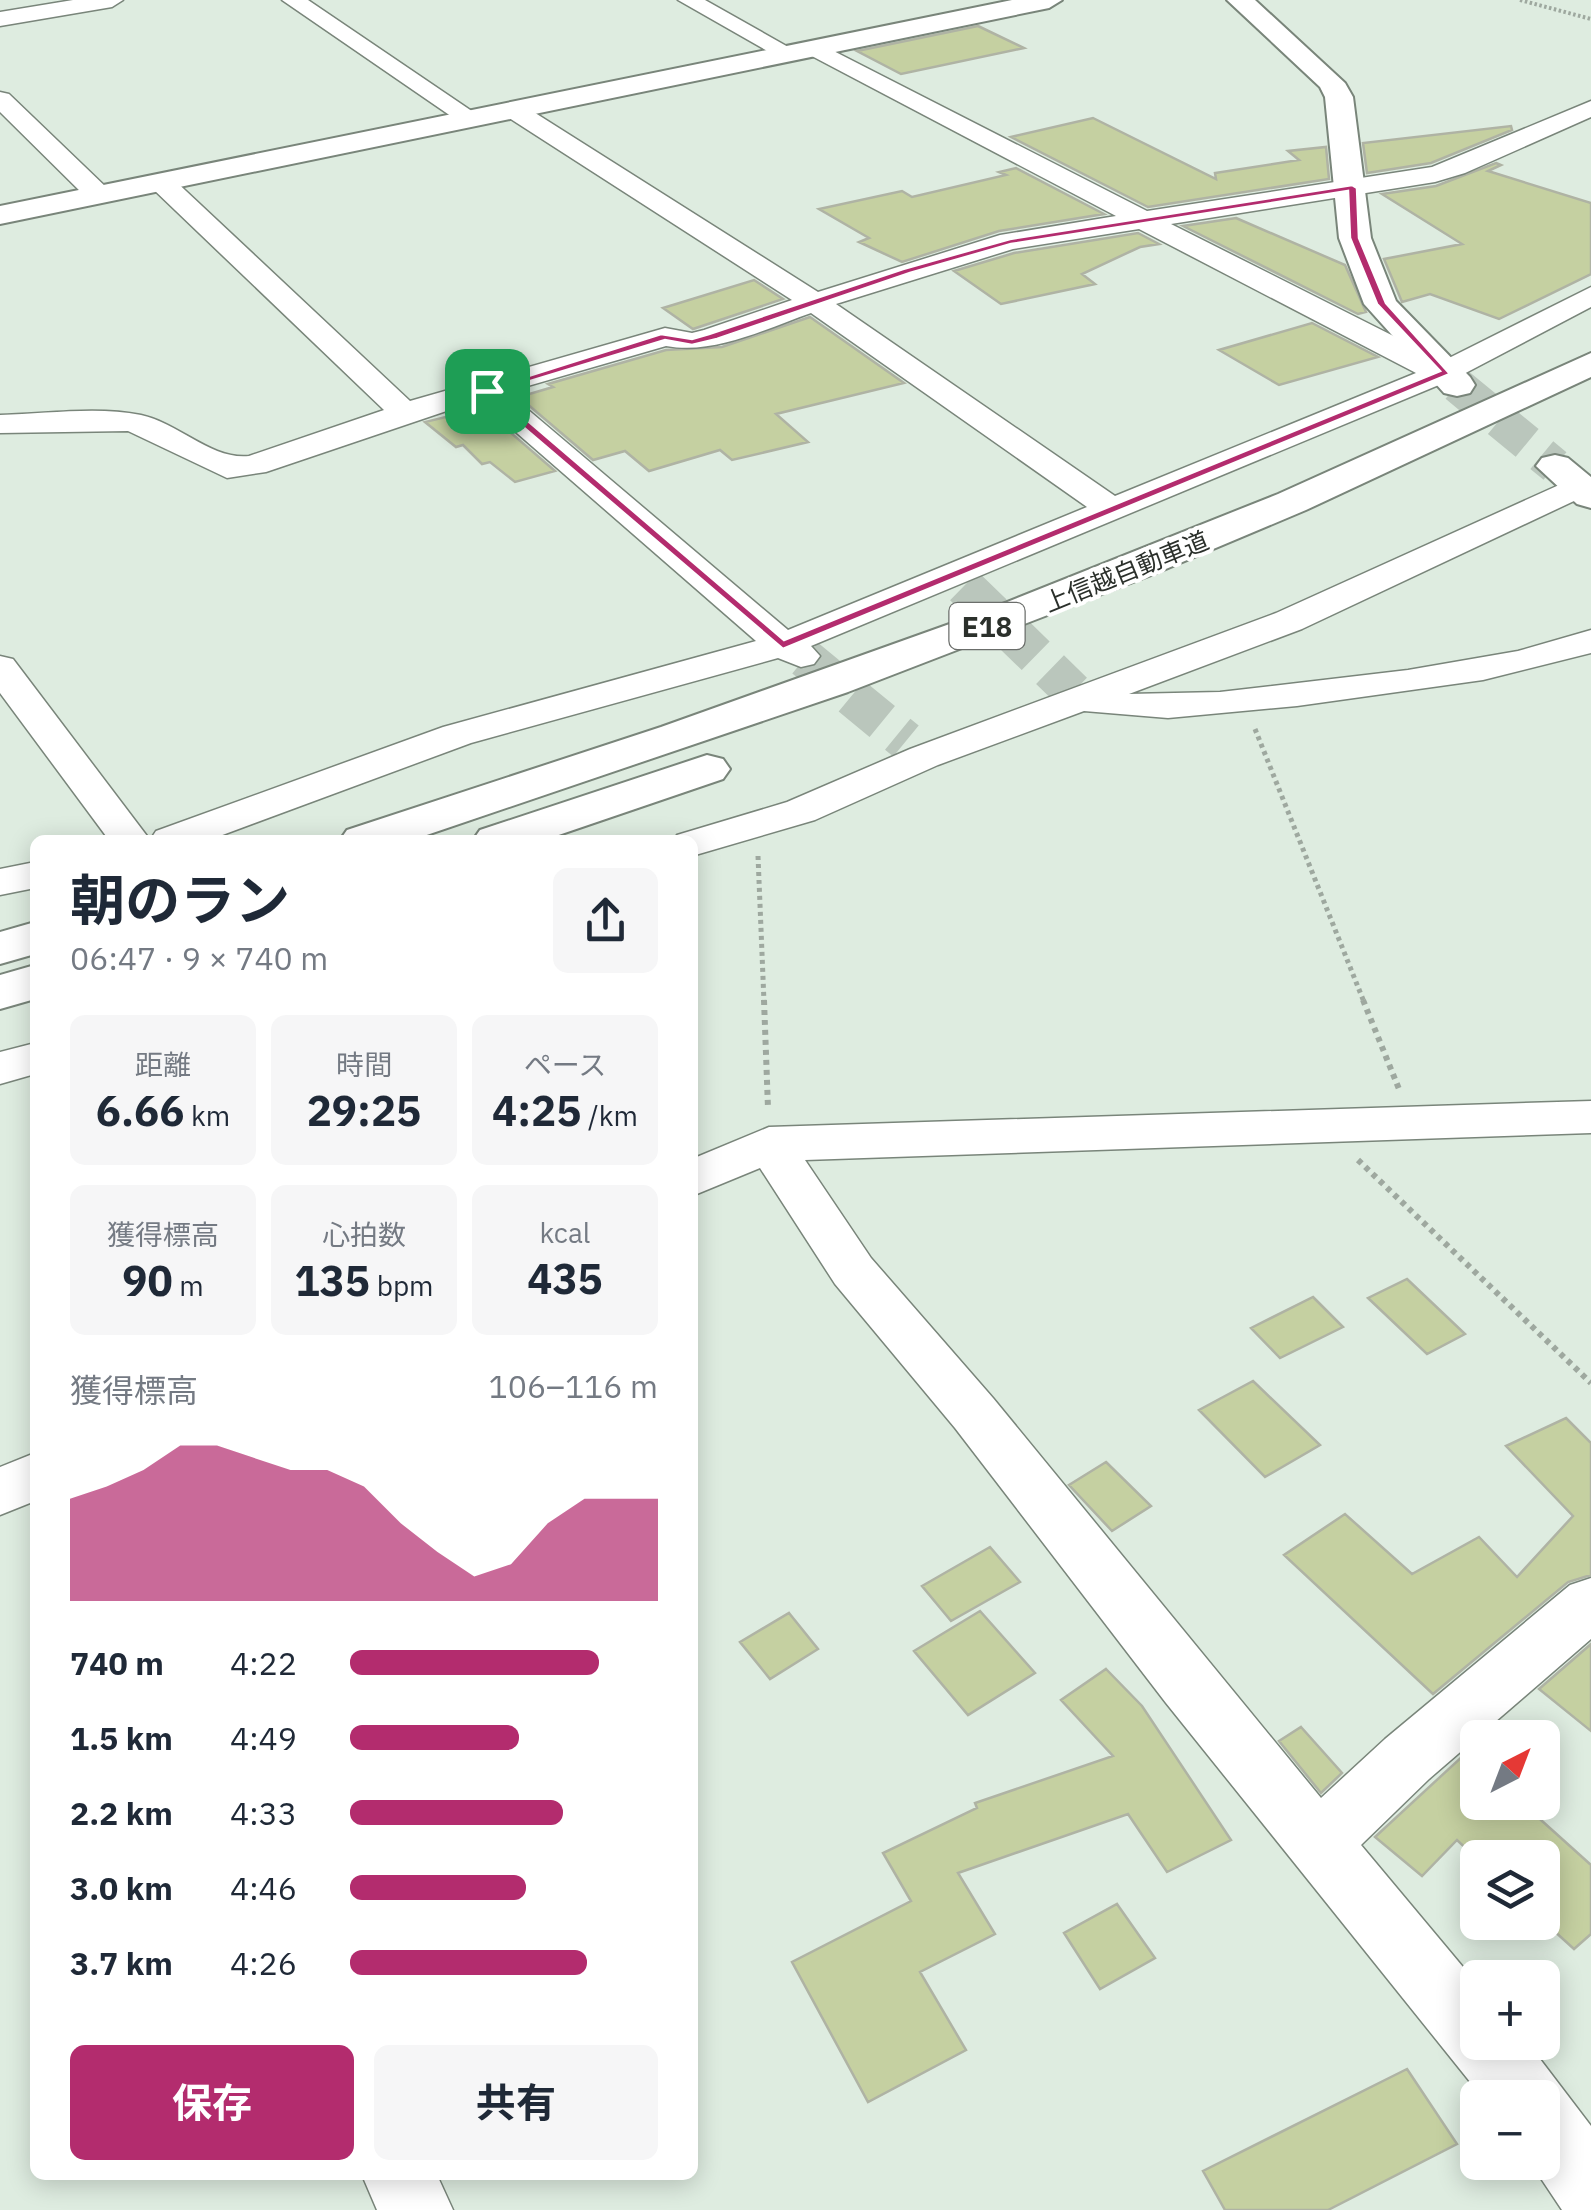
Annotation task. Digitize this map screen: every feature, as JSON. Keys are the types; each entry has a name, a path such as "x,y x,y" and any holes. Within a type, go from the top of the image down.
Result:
{"main road":[{"path":"0,215 1049,0"},
{"path":"1240,0 1332,83 1340,97 1355,238 1382,304 1452,378"},
{"name":"上信越自動車道","path":"379,835 667,742 1002,620 1335,485 1591,364"},
{"name":"上信越自動車道","path":"512,835 744,755 1148,602 1376,504 1591,401"},
{"path":"0,948 30,939"},
{"path":"0,992 30,983"}],"street":[{"path":"0,19 112,0"},
{"path":"293,0 470,118"},
{"path":"689,0 786,52"},
{"path":"816,49 1422,366 1452,378"},
{"path":"0,100 99,195"},
{"path":"0,424 128,422 185,445 227,468 254,465 405,412 665,336 692,342 1010,242 1456,168 1591,108"},
{"path":"512,109 814,302 1114,510"},
{"path":"160,182 405,412"},
{"path":"185,835 457,735 794,652 1114,510 1452,378 1591,296"},
{"path":"487,391 794,652"},
{"path":"698,842 801,812 915,749 1289,622 1575,483"},
{"path":"1077,696 1134,708 1381,686 1560,652 1591,642"},
{"path":"0,667 126,835"},
{"path":"0,882 30,876"},
{"path":"0,1068 30,1059"},
{"path":"698,1175 769,1144 1591,1117"},
{"path":"769,1144 853,1271 974,1413 1460,2018"},
{"path":"0,1492 30,1478"},
{"path":"1318,1843 1407,1759 1591,1603"},
{"path":"1496,2060 1513,2080"},
{"path":"1560,2143 1591,2189"},
{"path":"401,2180 416,2210"}],"path":[{"path":"1520,0 1591,19"},
{"path":"1243,700 1412,1122"},
{"path":"756,825 769,1144"},
{"path":"1321,1125 1591,1382"}],"building":[{"path":"978,26 1024,48 901,74 857,51"},
{"path":"1093,118 1216,179 1215,173 1299,160 1288,151 1326,147 1329,179 1148,207 1011,137"},
{"path":"1511,126 1512,130 1431,163 1367,173 1363,143"},
{"path":"1496,163 1501,165 1488,171 1591,203 1591,274 1499,319 1430,294 1402,302 1384,259 1462,244 1382,194 1436,186"},
{"path":"1016,168 1104,214 999,231 902,262 859,242 869,238 819,209 902,191 912,197 1006,175 999,172"},
{"path":"1236,218 1345,265 1366,312 1358,314 1183,226"},
{"path":"1138,233 1159,244 1140,247 1082,274 1095,284 1001,304 954,271 1014,253"},
{"path":"754,280 783,299 693,329 663,308"},
{"path":"810,317 904,383 776,414 808,442 732,460 720,450 649,471 625,451 593,460 519,397 553,387 548,384 666,350 722,347"},
{"path":"1312,323 1378,357 1279,385 1219,350"},
{"path":"482,408 555,471 515,482 490,462 482,464 463,445 456,447 425,422"},
{"path":"1407,1279 1465,1334 1427,1354 1368,1298"},
{"path":"1313,1297 1343,1327 1280,1358 1251,1328"},
{"path":"1253,1381 1320,1445 1265,1477 1199,1410"},
{"path":"1566,1418 1591,1443 1591,1575 1568,1582 1433,1694 1284,1555 1345,1514 1412,1574 1479,1537 1517,1577 1573,1516 1506,1446"},
{"path":"1106,1462 1151,1506 1112,1531 1069,1485"},
{"path":"990,1547 1020,1582 951,1621 922,1586"},
{"path":"980,1611 1035,1673 968,1715 914,1651"},
{"path":"789,1613 818,1649 770,1679 740,1642"},
{"path":"1591,1644 1591,1731 1539,1689"},
{"path":"1106,1669 1142,1706 1231,1840 1167,1872 1128,1814 958,1873 995,1934 920,1972 966,2050 868,2102 792,1962 911,1901 883,1853 977,1808 975,1803 1113,1756 1061,1700"},
{"path":"1301,1727 1342,1773 1321,1793 1279,1741"},
{"path":"1460,1759 1460,1820 1541,1820 1591,1865 1591,1934 1574,1949 1560,1936 1560,1840 1457,1840 1422,1876 1375,1837"},
{"path":"1117,1904 1155,1958 1100,1989 1064,1933"},
{"path":"1407,2069 1457,2144 1328,2210 1225,2210 1203,2171"}],"tunnel":[{"path":"1457,385 1555,466"},
{"path":"964,586 1073,692"},
{"path":"805,658 906,741"}],"route":[{"path":"1352,188 1355,238 1382,304 1446,372 783,645 487,391 665,336 692,342 906,271 1010,242 1352,188"}]}
